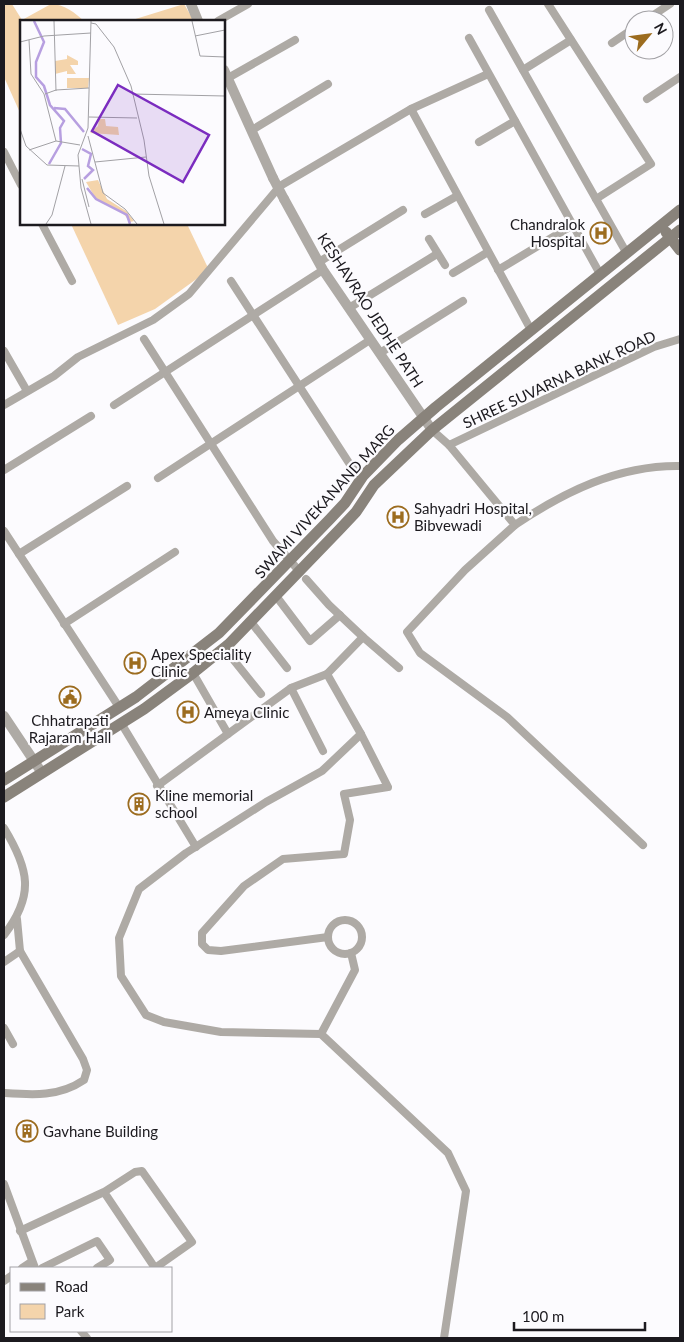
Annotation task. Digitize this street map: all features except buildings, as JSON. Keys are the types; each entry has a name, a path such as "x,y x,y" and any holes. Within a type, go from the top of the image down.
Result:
{"main road":[{"name":"SWAMI VIVEKANAND MARG","path":"4,780 119,707 184,662 219,634 291,561 344,503 363,476 423,418 676,213"},
{"path":"676,213 680,228"},
{"path":"661,226 680,250"},
{"name":"SWAMI VIVEKANAND MARG","path":"4,797 121,723 193,673 224,648 276,596 303,575 356,512 374,485 432,430 680,228"}],"street":[{"path":"191,4 198,20"},
{"path":"220,20 248,4"},
{"path":"548,4 650,164 596,198"},
{"path":"489,10 626,252"},
{"path":"612,43 624,35"},
{"path":"469,38 600,274"},
{"path":"226,74 295,40"},
{"path":"523,70 571,40"},
{"name":"KESHAVRAO JEDHE PATH","path":"226,74 273,178 321,266 432,430"},
{"path":"4,405 54,376 78,357 152,320 189,294 280,186 411,109 488,74"},
{"path":"647,99 680,77"},
{"path":"252,130 328,84"},
{"path":"411,109 531,330"},
{"path":"479,142 515,121"},
{"path":"4,152 20,183"},
{"path":"425,214 457,196"},
{"path":"114,405 255,316 321,266 403,210"},
{"path":"43,225 72,281"},
{"path":"498,270 573,225"},
{"path":"429,239 445,265"},
{"path":"453,273 488,252"},
{"path":"349,308 438,254"},
{"path":"230,281 255,316 351,466 363,476"},
{"path":"380,353 463,301"},
{"name":"SHREE SUVARNA BANK ROAD","path":"450,445 654,347 680,339"},
{"path":"144,340 274,541 340,616 400,668"},
{"path":"158,478 370,340"},
{"path":"4,351 27,391"},
{"path":"4,470 92,416"},
{"path":"432,430 450,445 514,525"},
{"path":"643,845 506,717 420,653 407,632 465,570 514,525 548,503 577,488 659,466 680,466"},
{"path":"19,554 126,486"},
{"path":"4,531 119,707"},
{"path":"64,624 175,552"},
{"path":"276,596 310,641 340,616"},
{"path":"251,622 287,668"},
{"path":"157,786 291,688 326,674 363,637"},
{"path":"224,648 261,694"},
{"path":"193,673 228,734"},
{"path":"326,674 361,734 388,787 344,794 350,820 344,854 283,859 244,886 202,933 202,944 208,950 222,951 328,937"},
{"path":"291,688 323,752"},
{"path":"4,716 42,773"},
{"path":"121,723 157,786 196,847"},
{"path":"361,734 322,771 266,802 196,847 139,889 119,938 121,976 146,1015 164,1022 221,1032 321,1034 448,1153 466,1191 444,1338"},
{"path":"4,828 20,854 25,876 23,898 17,919 20,951 83,1059 87,1070 84,1080 62,1092 34,1095 4,1093"},
{"path":"4,935 17,919"},
{"path":"345,920 355,924 361,934 361,940 356,950 351,953 340,954 334,951 328,942 328,937 335,923 345,920"},
{"path":"4,962 20,951"},
{"path":"321,1034 355,970 351,953"},
{"path":"4,1028 13,1044"},
{"path":"20,1231 104,1192 135,1172 142,1171 192,1242 156,1267"},
{"path":"4,1184 33,1265"},
{"path":"104,1192 154,1267"},
{"path":"44,1267 97,1241 101,1243 110,1260 100,1267"}],"green space":[{"path":"4,4 12,4 22,20 20,20 20,113 4,77"},
{"path":"51,4 65,7 83,20 22,20"},
{"path":"184,4 193,20 132,20"},
{"path":"71,225 187,225 209,270 155,309 118,325"}],"place":[{"name":"Chandralok Hospital","path":"601,233"},
{"name":"Sahyadri Hospital, Bibvewadi","path":"398,517"},
{"name":"Apex Speciality Clinic","path":"135,663"},
{"name":"Chhatrapati Rajaram Hall","path":"70,697"},
{"name":"Ameya Clinic","path":"188,712"},
{"name":"Kline memorial school","path":"139,804"},
{"name":"Gavhane Building","path":"27,1131"}]}
